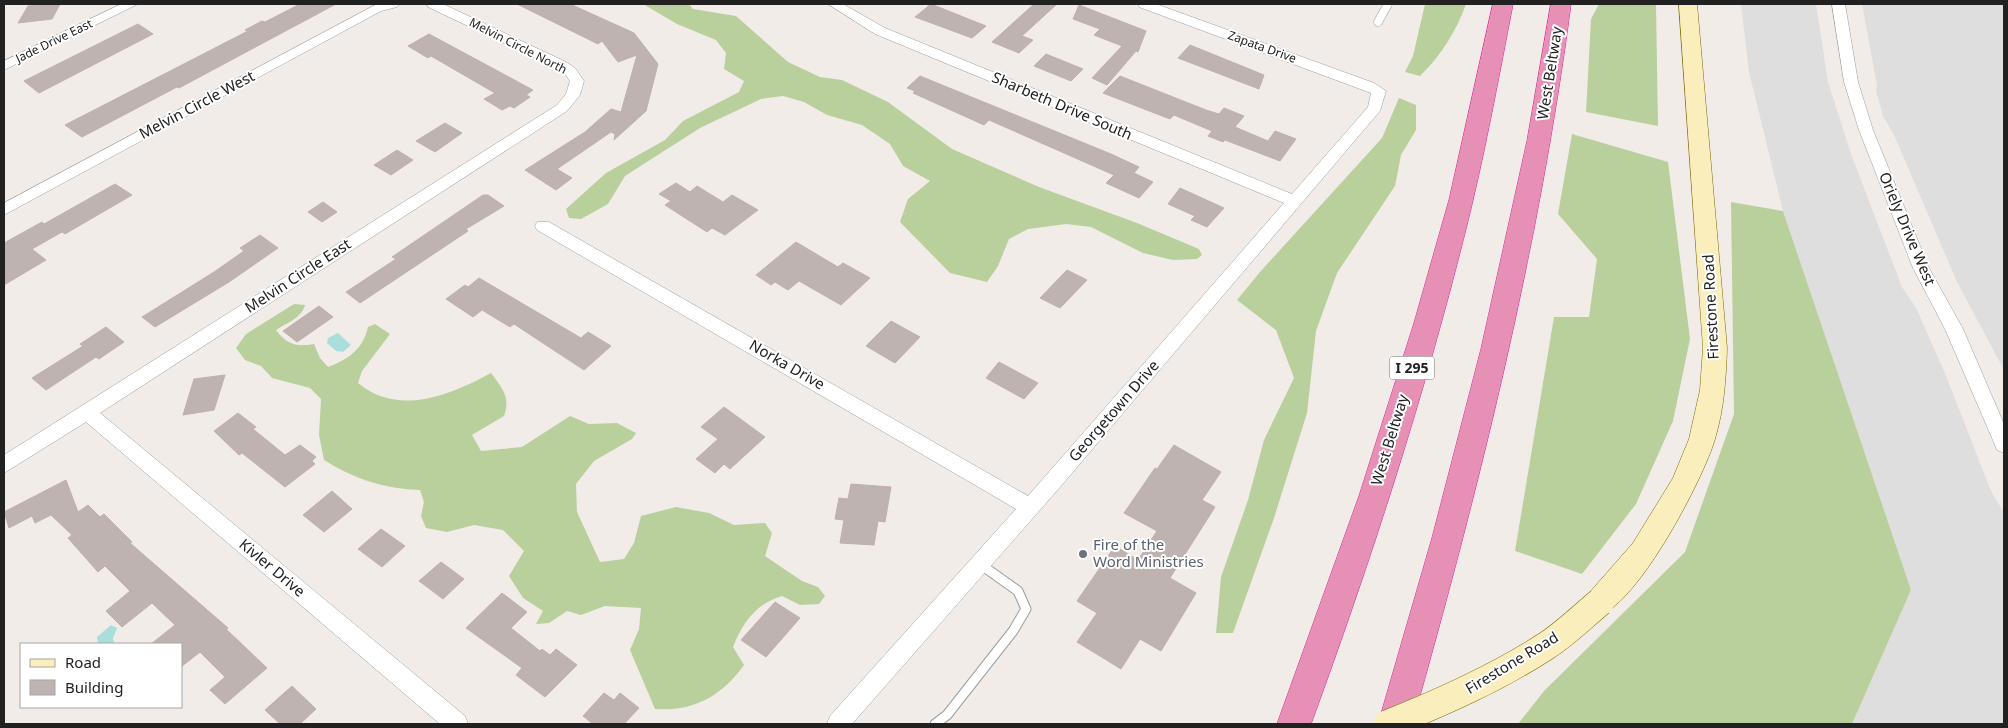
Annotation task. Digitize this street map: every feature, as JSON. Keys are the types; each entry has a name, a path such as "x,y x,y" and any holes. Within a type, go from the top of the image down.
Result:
{"highway":[{"name":"West Beltway","path":"1294,724 1369,509 1444,264 1485,92 1503,4"},
{"name":"West Beltway","path":"1395,724 1469,459 1508,295 1541,133 1561,4"}],"street":[{"name":"Jade Drive East","path":"4,66 131,4"},
{"name":"Melvin Circle West","path":"4,210 376,8 392,4"},
{"name":"Melvin Circle North","path":"433,4 562,65 575,76"},
{"name":"Sharbeth Drive South","path":"834,4 880,31 1293,201"},
{"name":"Zapata Drive","path":"1144,4 1379,91"},
{"name":"Firestone Road","path":"1388,724 1436,706 1492,678 1548,645 1600,602 1643,552 1684,483 1702,439 1713,390 1715,348 1688,4"},
{"name":"Oriely Drive West","path":"1838,4 1851,82 1866,130 1920,268 1954,329 2004,445"},
{"name":"Melvin Circle East","path":"4,465 562,108 576,89 575,76"},
{"name":"Georgetown Drive","path":"839,724 1030,508 1375,108 1379,91"},
{"name":"Norka Drive","path":"543,226 1030,508"},
{"name":"Kivler Drive","path":"86,412 457,724"}],"lane":[{"path":"1378,22 1388,4"},
{"path":"935,724 947,714 1013,631 1026,609 1018,591 980,564"}],"shaded area":[{"path":"1741,4 1816,4 1828,82 1851,154 1902,287 1916,308 1944,371 1991,491 2004,513 2004,724 1852,724 1911,590 1783,211 1749,72"},
{"path":"1862,4 2004,4 2004,370 1957,282 1894,135 1883,116 1876,91 1877,85"}],"green space":[{"path":"643,4 689,4 693,9 736,16 788,62 820,77 842,80 888,102 952,149 1039,187 1137,223 1199,249 1202,255 1197,259 1173,260 1143,253 1091,227 1066,224 1028,229 1009,239 998,266 987,282 950,273 900,222 908,199 930,181 903,166 890,144 862,125 827,115 804,102 783,96 761,99 700,128 625,176 608,204 581,219 569,218 566,209 606,173 665,140 683,121 739,92 744,81 724,69 726,53 716,40 677,24"},
{"path":"1425,4 1466,4 1458,24 1447,43 1420,76 1405,72 1413,56"},
{"path":"1599,4 1656,4 1658,126 1586,112 1591,19"},
{"path":"1399,98 1416,105 1416,130 1401,155 1395,186 1337,273 1316,331 1307,413 1274,518 1233,633 1216,633 1221,577 1248,500 1264,440 1294,378 1276,330 1237,300 1260,272 1382,138"},
{"path":"1572,134 1668,162 1690,339 1673,421 1636,504 1582,574 1515,551 1554,317 1589,317 1597,259 1558,214"},
{"path":"1731,202 1783,211 1911,590 1852,724 1518,724 1544,691 1685,552 1734,414"},
{"path":"294,304 305,305 297,317 276,330 284,339 293,344 314,344 320,358 328,367 349,357 359,347 368,327 375,324 390,334 362,371 358,383 374,393 390,399 407,401 442,395 491,373 504,393 506,409 504,416 472,435 481,451 522,447 570,416 589,424 617,423 636,433 632,439 594,461 576,484 577,512 600,562 624,559 634,543 641,516 676,507 709,513 734,525 765,523 772,533 765,556 802,581 818,587 825,596 819,604 800,605 782,596 765,604 751,615 737,638 733,647 744,665 726,685 706,700 694,705 682,708 655,709 630,650 639,629 641,608 605,606 581,615 567,611 549,623 536,624 543,611 523,598 509,576 524,551 503,530 474,525 447,532 426,528 421,516 424,502 420,490 394,488 370,482 347,473 324,460 319,435 321,399 310,388 272,378 261,366 245,360 236,348 246,334"}],"water":[{"path":"338,333 351,345 343,352 336,351 327,343 328,338"},
{"path":"111,625 117,628 113,638 114,643 98,643 97,637"}],"building":[{"path":"60,4 52,19 18,23 28,6"},
{"path":"300,4 336,4 179,88 177,87 82,137 65,125 248,31 245,30 262,21 265,22"},
{"path":"517,4 570,4 634,33 658,64 646,111 614,140 615,134 611,132 557,169 572,178 556,190 525,170 585,132 611,109 621,112 637,55 618,62 602,41 598,44"},
{"path":"931,4 986,26 972,38 915,17"},
{"path":"1034,4 1057,4 1022,36 1033,40 1019,53 992,42"},
{"path":"1079,5 1146,31 1138,52 1136,51 1107,85 1092,78 1122,46 1094,35 1100,29 1073,19"},
{"path":"138,24 153,34 39,93 24,81"},
{"path":"429,34 533,90 526,95 530,97 514,108 510,106 502,110 484,99 495,93 431,56 428,58 408,46"},
{"path":"1190,45 1264,75 1259,89 1178,58"},
{"path":"1046,54 1083,69 1071,81 1034,66"},
{"path":"920,76 1111,154 1139,167 1134,173 1153,182 1139,198 1106,183 1114,175 989,120 984,125 913,93 915,91 907,88"},
{"path":"1120,76 1206,110 1219,114 1224,108 1244,116 1235,127 1268,141 1275,131 1296,139 1280,161 1225,140 1223,142 1208,136 1212,131 1174,115 1170,119 1103,93"},
{"path":"445,123 462,133 435,152 416,141"},
{"path":"397,150 413,160 391,175 374,165"},
{"path":"676,183 690,192 697,186 723,202 732,195 758,210 725,235 712,228 707,232 665,205 671,201 659,194"},
{"path":"115,184 132,195 65,234 62,232 32,249 46,260 4,285 4,243 42,222 44,224"},
{"path":"1180,188 1224,208 1207,227 1191,220 1195,216 1168,204"},
{"path":"483,195 488,195 504,206 466,229 468,231 360,303 346,292 396,259 392,257"},
{"path":"323,202 337,212 322,222 308,212"},
{"path":"260,235 278,248 229,282 155,327 142,317 214,272 244,251 240,248"},
{"path":"796,242 838,267 843,263 870,278 841,305 799,281 788,290 775,282 771,285 756,275"},
{"path":"1067,270 1087,280 1060,308 1040,298"},
{"path":"479,278 581,338 588,332 611,346 584,370 514,324 510,327 482,310 473,317 446,299 465,285 468,287"},
{"path":"319,306 333,317 297,342 283,331"},
{"path":"891,321 920,337 895,363 866,346"},
{"path":"106,327 124,342 99,359 96,357 46,390 32,378 83,346 80,344"},
{"path":"999,362 1038,383 1024,399 986,378"},
{"path":"225,375 214,410 183,415 194,379"},
{"path":"724,407 765,437 730,469 724,464 715,473 696,459 718,439 701,427"},
{"path":"238,413 256,427 253,429 285,455 300,445 316,457 312,461 315,464 285,487 242,453 239,455 214,431"},
{"path":"1174,445 1221,472 1202,500 1215,507 1170,578 1196,593 1161,651 1140,639 1121,669 1077,642 1097,613 1077,601 1115,546 1138,560 1157,531 1124,513 1155,468 1157,469"},
{"path":"66,480 78,512 88,505 100,517 104,514 132,542 130,543 228,628 226,629 267,668 225,704 210,690 225,677 200,652 182,666 182,643 152,643 175,625 152,603 122,627 106,611 130,591 105,566 98,572 68,538 72,535 51,515 35,523 32,516 9,528 4,512"},
{"path":"851,484 891,487 885,522 878,521 874,545 840,543 844,520 835,519 839,498 848,499"},
{"path":"332,491 352,509 324,532 303,515"},
{"path":"381,529 405,546 382,567 358,549"},
{"path":"441,562 464,579 443,599 419,581"},
{"path":"502,593 527,612 511,628 540,651 542,649 550,655 556,649 577,665 545,697 516,675 522,668 466,628"},
{"path":"775,602 800,618 766,657 741,640"},
{"path":"292,686 316,709 300,724 280,724 265,710"},
{"path":"604,693 614,700 620,693 639,708 624,724 593,724 583,716"}],"place":[{"name":"Fire of the Word Ministries","path":"1083,554"}]}
